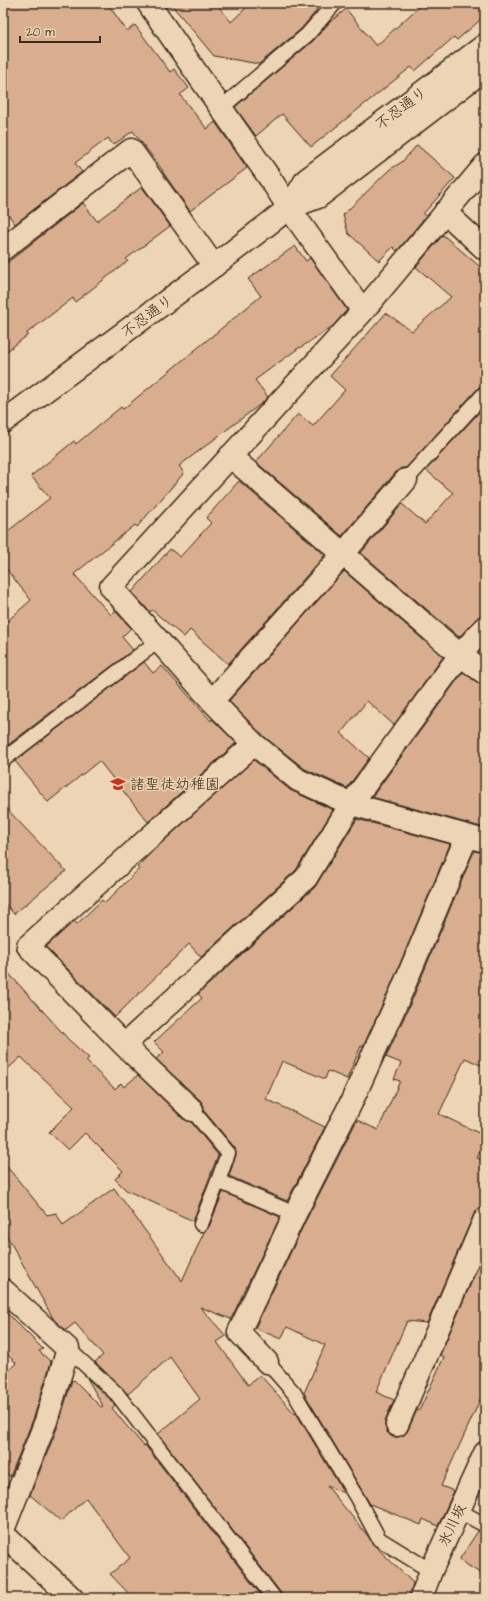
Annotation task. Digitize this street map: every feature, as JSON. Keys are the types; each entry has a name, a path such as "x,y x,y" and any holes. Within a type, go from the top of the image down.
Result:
{"street":[{"path":"148,3 362,311"},
{"name":"不忍通り","path":"289,208 306,180 485,45"},
{"name":"不忍通り","path":"3,422 214,266 289,208 318,197 485,69"},
{"path":"3,248 131,150 214,266"},
{"path":"267,1362 240,1332 295,1214 476,839 351,804 298,780 254,744 212,701 111,587 362,311 485,165"},
{"path":"445,212 485,249"},
{"path":"230,456 344,553 460,655 485,673"},
{"path":"212,701 344,553 406,480"},
{"path":"124,1045 306,878 351,804 460,655 485,626"},
{"path":"192,1110 124,1045 28,946 254,744"},
{"path":"397,1425 485,1219"},
{"path":"3,1290 68,1349 46,1421 3,1530"},
{"name":"氷川坂","path":"421,1598 431,1571 485,1454"},
{"path":"3,1534 72,1598"}],"lane":[{"path":"221,108 307,35 335,3"},
{"path":"406,480 485,393"},
{"path":"3,760 158,641"},
{"path":"192,1110 228,1153 201,1224"},
{"path":"218,1181 295,1214"},
{"path":"68,1349 118,1394 274,1598"},
{"path":"267,1362 294,1393 357,1498 379,1539 431,1571"},
{"path":"459,1511 485,1526"}],"building":[{"path":"3,3 107,3 127,31 135,25 170,72 174,69 189,88 180,95 207,129 215,122 247,168 190,211 163,171 133,131 113,145 108,138 75,163 82,172 15,224 3,207"},
{"path":"170,3 216,3 231,22 248,6 314,7 317,10 301,29 259,64 214,56"},
{"path":"423,3 485,3 485,16 457,40 454,37 415,71 411,67 311,147 282,114 256,136 235,107 313,41 329,23 346,9 376,46"},
{"path":"417,145 455,178 423,214 426,216 397,251 393,247 379,261 348,233 343,215 389,170 402,162"},
{"path":"142,187 170,226 126,259 128,261 75,302 73,298 27,333 28,335 3,354 3,266 83,203 97,221"},
{"path":"443,235 485,271 485,385 479,387 406,468 401,468 396,472 342,536 256,462 298,414 313,426 345,390 330,376 386,313 412,331 451,297 416,267"},
{"path":"295,246 306,261 310,258 347,310 333,326 300,347 255,380 268,397 179,466 184,473 137,527 135,525 74,574 111,615 115,611 131,628 122,637 133,650 4,748 3,625 31,600 3,565 3,535 50,498 31,476 74,441 76,444 121,407 123,409 261,296 248,279"},
{"path":"485,406 485,615 481,615 476,619 459,637 361,553 402,504 425,524 453,493 426,470"},
{"path":"239,481 325,555 228,664 190,630 184,637 152,610 150,612 132,592 170,549 180,557 211,523 206,518"},
{"path":"344,571 443,657 394,725 367,701 341,733 369,758 347,788 305,769 262,735 229,701"},
{"path":"144,662 153,673 162,666 211,721 212,719 236,743 148,822 99,761 48,802 15,761"},
{"path":"463,672 478,683 485,685 485,828 372,797"},
{"path":"254,760 290,790 333,810 296,870 201,957 189,944 115,1017 46,947 74,921 77,924 102,900 105,903 139,869 137,867 156,848"},
{"path":"3,805 66,871 14,914 3,901"},
{"path":"357,819 450,844 389,990 363,1047 361,1046 347,1079 328,1071 325,1079 282,1061 266,1099 325,1127 287,1201 229,1176 236,1155 235,1148 204,1111 204,1106 201,1101 156,1059 164,1052 154,1042 202,998 198,994 315,887"},
{"path":"474,851 485,853 485,1067 465,1058 439,1114 485,1136 485,1140 477,1158 485,1161 485,1207 478,1209 474,1214 427,1323 407,1321 376,1392 394,1400 385,1420 387,1432 392,1437 404,1435 408,1430 417,1410 419,1411 444,1357 440,1355 485,1251 485,1389 441,1486 454,1491 438,1526 423,1519 421,1525 370,1504 304,1393 325,1345 287,1327 281,1339 255,1328 306,1220 357,1120 378,1130 400,1081 394,1079 401,1063 386,1057 412,1000"},
{"path":"3,967 69,1040 89,1058 86,1061 115,1089 121,1083 124,1087 138,1075 183,1119 191,1122 218,1155 193,1221 126,1190 115,1179 123,1171 85,1133 68,1150 49,1132 74,1107 21,1057 3,1073"},
{"path":"3,1162 47,1215 56,1213 63,1225 114,1188 182,1281 204,1232 209,1227 223,1192 280,1217 231,1319 200,1307 226,1336 217,1342 248,1385 260,1375 295,1414 296,1413 344,1493 327,1486 372,1543 413,1583 409,1598 282,1598 281,1593 158,1434 200,1399 170,1357 128,1394 95,1362 103,1355 75,1323 66,1330 54,1320 3,1229"},
{"path":"3,1309 43,1349 39,1351 51,1362 34,1417 10,1477 3,1470 3,1377 16,1363 3,1350"},
{"path":"87,1378 115,1405 112,1408 144,1446 145,1445 263,1598 133,1598 110,1574 130,1558 86,1498 61,1521 30,1495 58,1426 72,1380 74,1380 101,1407 103,1406"},
{"path":"478,1531 485,1533 485,1576 459,1560"}],"place":[{"name":"諸聖徒幼稚園","path":"118,784"}]}
